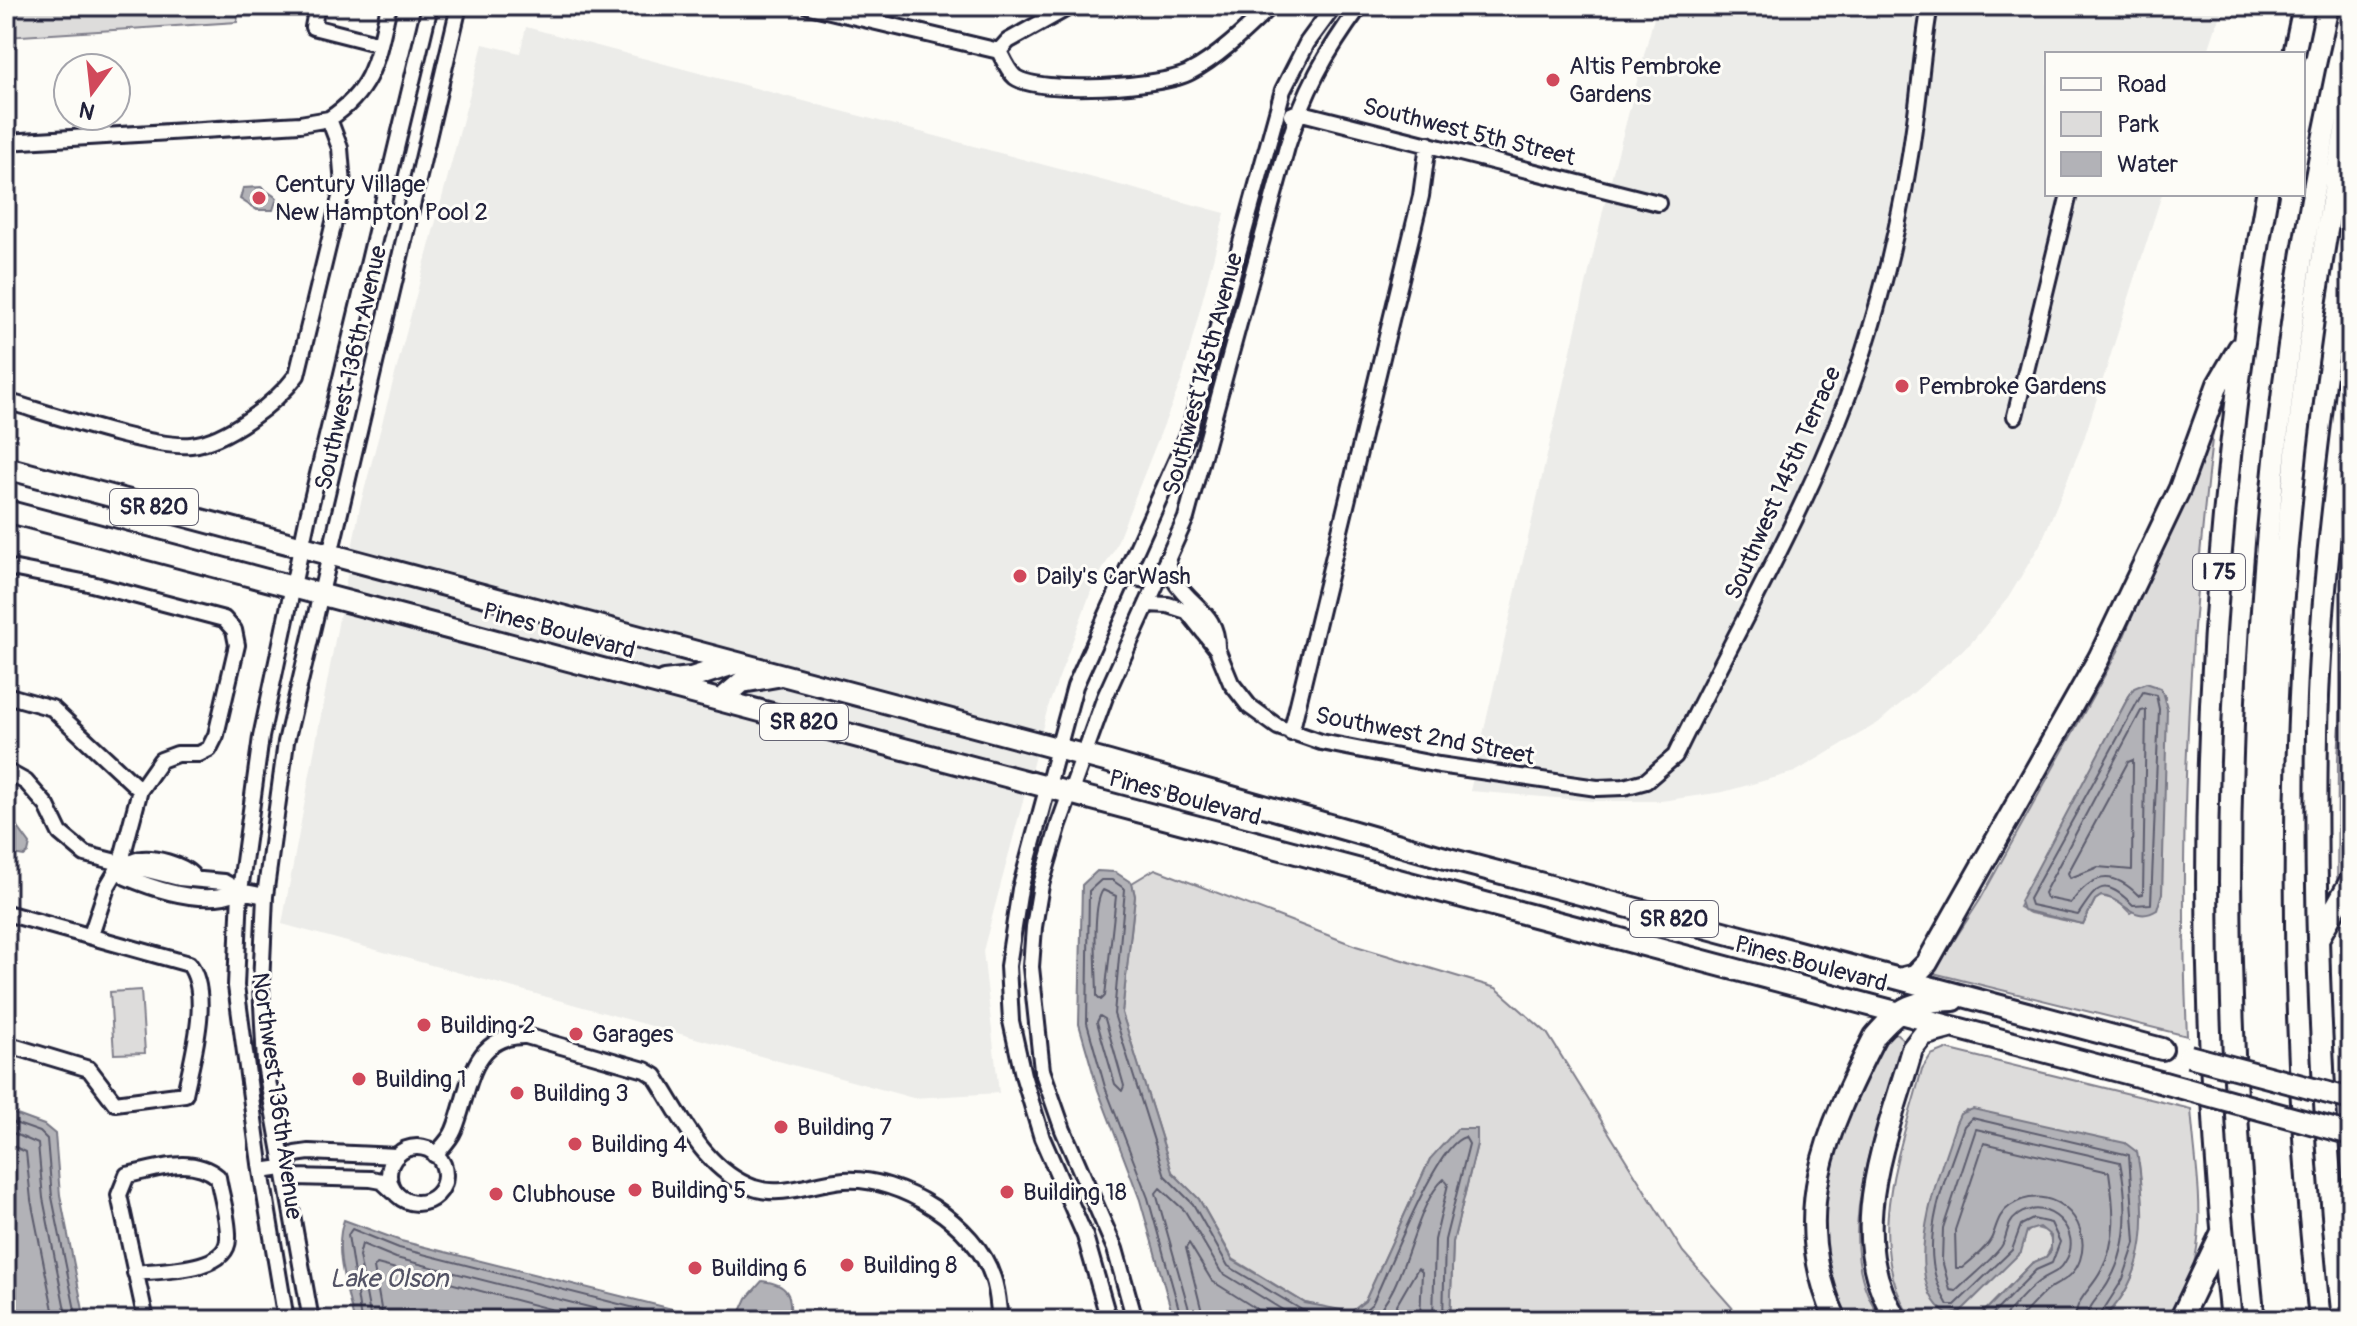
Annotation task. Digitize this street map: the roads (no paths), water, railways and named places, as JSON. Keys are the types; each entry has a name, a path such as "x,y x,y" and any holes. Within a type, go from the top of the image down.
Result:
{"highway":[{"path":"2294,52 2304,6"},
{"path":"2277,1320 2260,1133 2254,998 2254,803 2259,664 2273,488 2290,338 2313,193 2351,9"},
{"path":"2297,1320 2284,1192 2275,1027 2275,733 2284,580 2300,422 2333,196 2351,102"},
{"name":"I 75","path":"2231,1320 2222,1232 2208,985 2208,806 2222,540 2244,338 2267,196"},
{"path":"1899,979 1915,975 1927,963 2099,658 2180,488 2218,384 2244,338"},
{"path":"2343,1320 2329,1174 2319,937 2318,717 2330,538 2351,359"},
{"name":"Pines Boulevard","path":"6,468 1084,755 1449,859 2162,1049"},
{"name":"Pines Boulevard","path":"6,511 2351,1134"},
{"path":"652,682 691,678 738,663"},
{"path":"721,700 742,682 782,675"},
{"path":"2319,937 2351,880"},
{"path":"1836,1320 1816,1254 1813,1214 1817,1173 1835,1116 1875,1036 1896,1013 1925,1000 1976,999"},
{"path":"1897,1320 1883,1298 1872,1267 1869,1231 1872,1196 1912,1049 1923,1035 1949,1028"},
{"path":"2189,1056 2351,1099"},
{"path":"2180,1320 2222,1232"}],"street":[{"path":"317,6 313,27 380,44"},
{"path":"6,142 300,124 329,119 346,108 366,86 389,6"},
{"name":"Southwest 136th Avenue","path":"302,546 430,6"},
{"name":"Southwest 136th Avenue","path":"330,554 459,6"},
{"path":"809,6 999,51 1015,77 1033,83 1094,89 1177,77 1200,66 1271,6"},
{"path":"999,51 1008,41 1071,6"},
{"name":"Southwest 145th Avenue","path":"1109,1320 1085,1236 1042,1138 1011,1021 1008,966 1020,889 1056,749 1090,645 1126,576 1189,432 1283,90 1307,43 1334,6"},
{"name":"Southwest 145th Avenue","path":"1135,1320 1115,1249 1063,1130 1042,1070 1034,1018 1031,967 1041,885 1084,755 1186,518 1298,112 1313,76 1360,6"},
{"name":"Southwest 145th Terrace","path":"1662,771 1675,756 1751,609 1829,445 1851,389 1876,304 1906,173 1930,6"},
{"path":"1272,125 1298,112"},
{"name":"Southwest 5th Street","path":"1298,112 1658,203"},
{"path":"6,401 181,446 202,443 269,405 297,375 343,185 343,159 329,119"},
{"path":"1291,733 1421,196 1428,144"},
{"path":"2015,416 2069,196"},
{"name":"Northwest 136th Avenue","path":"286,1320 261,1171 236,986 240,891 261,737 302,546"},
{"name":"Northwest 136th Avenue","path":"311,1320 309,1295 282,1168 265,1064 261,985 265,896 286,742 330,554"},
{"path":"1126,576 1145,580 1165,566"},
{"name":"Southwest 2nd Street","path":"1165,566 1178,586 1206,612 1215,627 1217,649"},
{"path":"6,567 88,583 224,619 234,630 237,645 216,735 209,749 161,760 140,790 126,877 224,882 240,891 265,896"},
{"name":"Southwest 2nd Street","path":"1147,604 1168,605 1187,611 1217,649 1231,683 1243,699 1270,722 1291,733 1439,765 1597,788 1624,787 1646,781 1662,771"},
{"path":"6,695 52,708 140,790"},
{"path":"6,771 26,782 47,806 60,833 85,854 126,865"},
{"path":"91,935 107,887 126,865 140,858 171,864 191,873 195,879"},
{"path":"154,879 223,899 240,891"},
{"path":"6,913 189,964 196,972 200,1020 185,1094 115,1103 89,1069 6,1044"},
{"path":"435,1155 454,1130 469,1075 484,1055 510,1036 526,1036 655,1076 713,1163 755,1188 791,1192 857,1180 888,1186 935,1207 964,1233 989,1268 1000,1320"},
{"path":"261,1171 282,1168 295,1154 397,1156 418,1147 435,1155 444,1170 444,1179 436,1195 420,1203 411,1203 382,1181 295,1177 282,1168"},
{"path":"395,1193 389,1177 397,1156"},
{"path":"135,1273 209,1264 221,1257 229,1242 218,1177 205,1166 193,1163 127,1175 119,1195 135,1273 146,1320"}],"water":[{"name":"Century Village New Hampton Pool 2","path":"261,187 277,198 273,210 257,210 240,199 243,188"},
{"path":"2146,683 2161,688 2167,709 2162,893 2157,910 2141,914 2101,896 2095,900 2083,924 2023,910 2020,901 2129,696 2134,688"},
{"path":"6,811 30,844 24,856 6,853"},
{"path":"1097,871 1115,872 1132,883 1135,896 1122,1013 1172,1172 1199,1199 1233,1260 1305,1303 1351,1312 1365,1301 1430,1159 1457,1129 1477,1129 1477,1144 1453,1242 1450,1320 1174,1320 1140,1200 1098,1090 1079,1024 1082,885"},
{"path":"1973,1109 2125,1143 2137,1152 2143,1197 2142,1242 2129,1284 2101,1320 1976,1320 2032,1263 2046,1257 2051,1251 2051,1236 2040,1227 2027,1231 2021,1252 1960,1312 1948,1315 1933,1299 1925,1277 1923,1251 1926,1223 1956,1123 1960,1114"},
{"path":"6,1111 44,1125 55,1134 60,1195 85,1320 6,1320"},
{"name":"Lake Olson","path":"344,1220 401,1241 716,1320 354,1320 340,1257"},
{"path":"762,1281 778,1285 787,1292 789,1320 737,1320 747,1298"}],"place":[{"name":"Altis Pembroke Gardens","path":"1553,80"},
{"name":"Century Village New Hampton Pool 2","path":"259,198"},
{"name":"Pembroke Gardens","path":"1902,386"},
{"name":"Daily's CarWash","path":"1020,576"},
{"name":"Building 2","path":"424,1025"},
{"name":"Garages","path":"576,1034"},
{"name":"Building 1","path":"359,1079"},
{"name":"Building 3","path":"517,1093"},
{"name":"Building 7","path":"781,1127"},
{"name":"Building 4","path":"575,1144"},
{"name":"Building 5","path":"635,1190"},
{"name":"Building 18","path":"1007,1192"},
{"name":"Clubhouse","path":"496,1194"},
{"name":"Building 8","path":"847,1265"},
{"name":"Building 6","path":"695,1268"}]}
